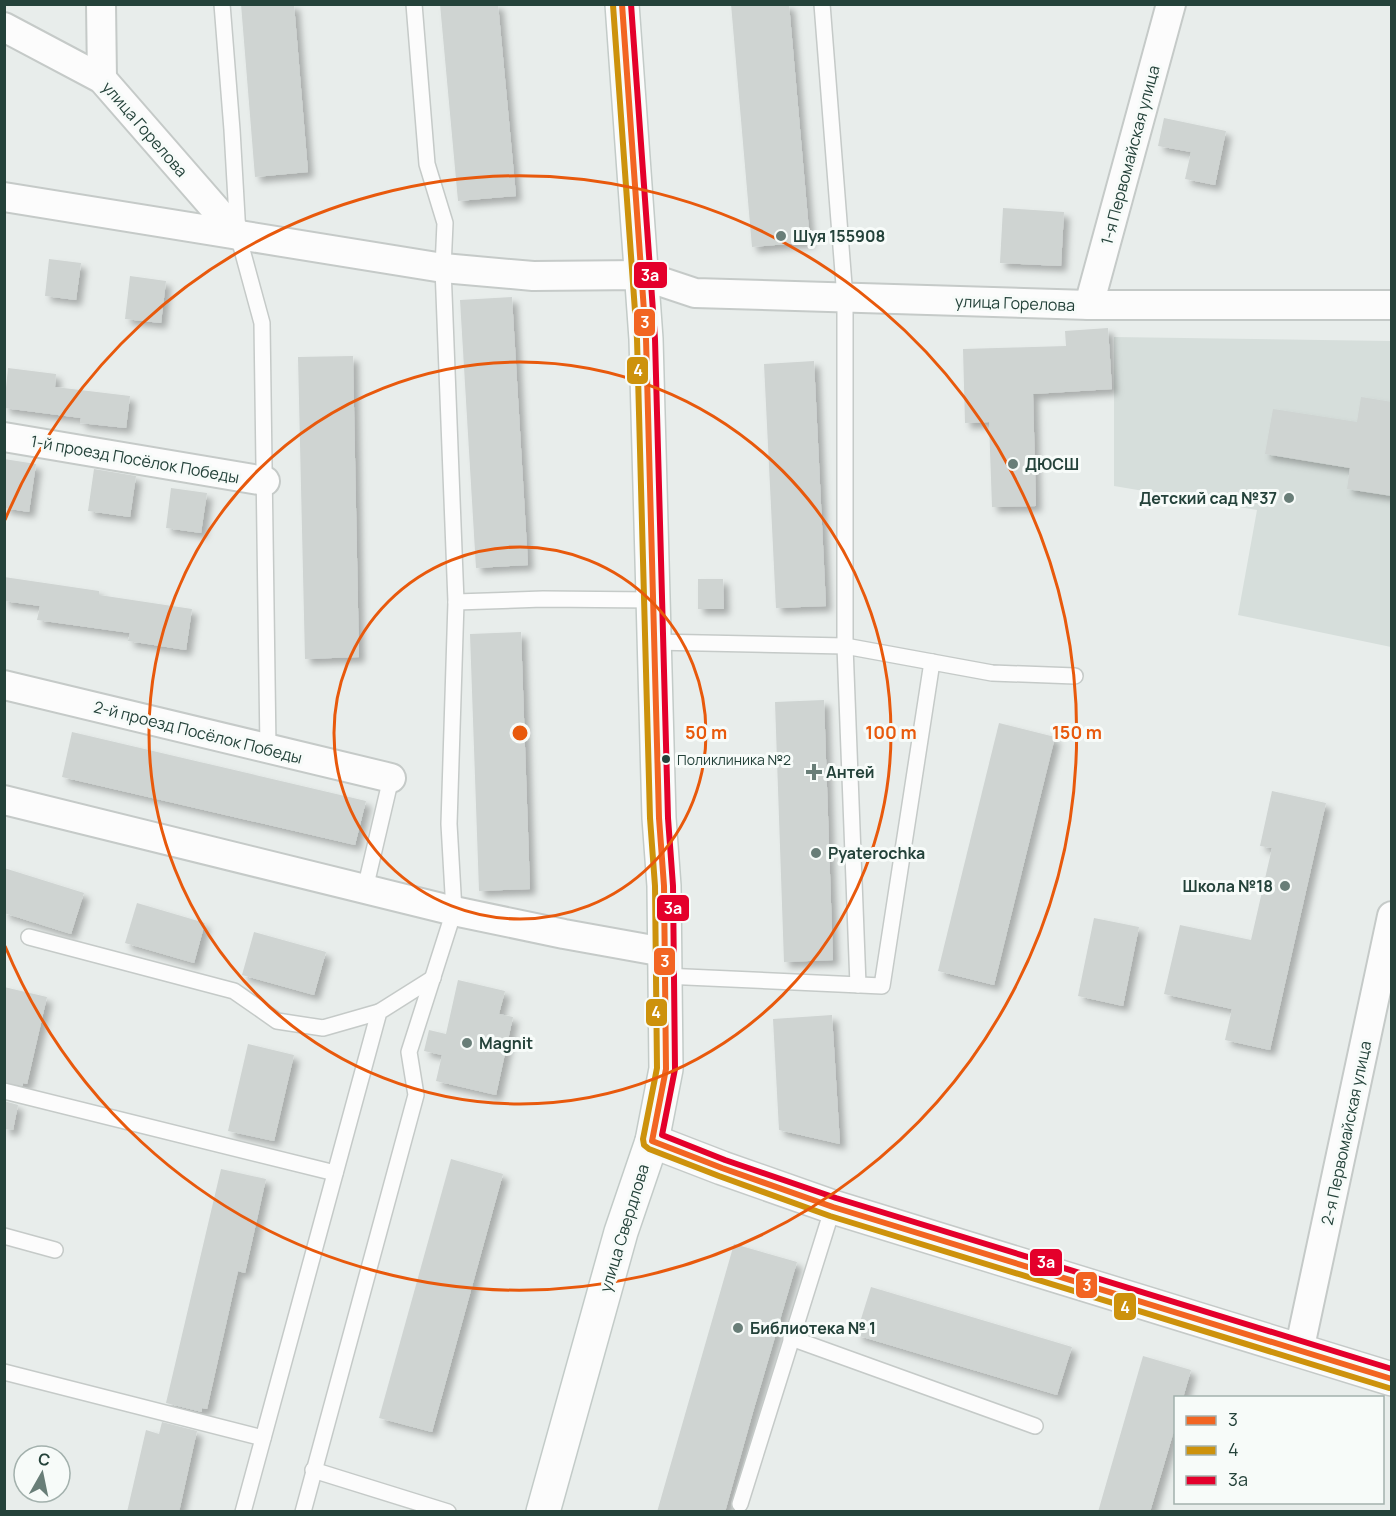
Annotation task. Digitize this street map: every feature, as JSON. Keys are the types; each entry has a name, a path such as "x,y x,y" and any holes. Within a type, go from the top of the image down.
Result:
{"main road":[{"name":"улица Свердлова","path":"543,1512 621,1232 652,1141 666,1069 664,886 659,818 653,642 646,339 622,4"},
{"path":"652,1141 832,1206 1392,1380"}],"street":[{"path":"101,4 102,79"},
{"name":"1-я Первомайская улица","path":"1089,305 1171,4"},
{"name":"улица Горелова","path":"4,27 102,79 238,235"},
{"name":"улица Горелова","path":"4,197 443,268 533,276 641,275 695,293 1089,305 1392,305"},
{"name":"1-й проезд Посёлок Победы","path":"4,437 265,481"},
{"name":"2-й проезд Посёлок Победы","path":"6,691 391,778"},
{"path":"4,800 454,911 564,934 664,964"},
{"name":"2-я Первомайская улица","path":"1299,1351 1392,916"}],"lane":[{"path":"222,4 238,235 262,322 268,749"},
{"path":"303,1512 416,1095 410,1052 454,911 448,824 456,602 443,268 445,223 428,164 414,4"},
{"path":"822,4 845,298 845,646 858,985"},
{"path":"456,602 543,599 652,600"},
{"path":"653,642 845,646 992,673 1075,676"},
{"path":"664,964 882,986 932,662"},
{"path":"365,889 391,778"},
{"path":"29,937 234,991 277,1021 323,1028 379,1012 433,978"},
{"path":"243,1512 379,1012"},
{"path":"4,1091 335,1173"},
{"path":"740,1504 832,1206"},
{"path":"4,1236 55,1250"},
{"path":"791,1338 1035,1426"},
{"path":"4,1372 263,1438"},
{"path":"313,1470 448,1512"}],"shaded area":[{"name":"Детский сад №37","path":"1114,337 1391,341 1391,647 1238,615 1257,510 1114,486"}],"building":[{"path":"241,4 294,4 308,172 255,177"},
{"path":"440,4 498,4 516,196 458,201"},
{"path":"731,4 789,4 810,242 752,247"},
{"path":"1164,118 1226,131 1215,185 1185,179 1191,152 1158,146"},
{"path":"1003,208 1064,212 1061,266 1000,263"},
{"path":"49,259 81,263 76,300 45,296"},
{"path":"130,276 166,281 161,323 125,319"},
{"path":"512,297 528,565 476,568 460,300"},
{"name":"ДЮСШ","path":"1108,328 1112,389 1033,394 1036,506 992,507 989,422 965,423 963,349 1066,346 1065,331"},
{"path":"353,356 359,657 305,659 298,357"},
{"path":"814,361 826,606 776,608 764,364"},
{"path":"8,368 56,374 55,387 130,396 126,428 80,423 81,418 4,408"},
{"path":"1361,397 1392,402 1392,496 1347,489 1350,468 1265,454 1273,409 1357,422"},
{"path":"4,459 36,464 29,512 4,508"},
{"path":"94,469 136,476 130,517 88,511"},
{"path":"171,488 207,493 201,533 166,528"},
{"path":"4,577 99,591 99,595 192,609 186,650 128,641 130,633 37,620 40,606 4,601"},
{"path":"698,579 723,579 724,609 698,609"},
{"path":"521,632 530,889 479,891 470,634"},
{"path":"824,700 833,960 784,962 775,702"},
{"path":"999,723 1055,737 994,985 938,971"},
{"path":"72,732 366,801 355,845 62,777"},
{"name":"Школа №18","path":"1272,791 1326,803 1270,1050 1225,1040 1232,1009 1164,994 1180,925 1251,940 1272,848 1260,846"},
{"path":"4,868 84,893 71,934 4,913"},
{"path":"137,903 205,923 194,963 125,943"},
{"path":"1094,918 1139,927 1123,1006 1078,996"},
{"path":"254,932 326,952 314,995 242,975"},
{"name":"Magnit","path":"458,980 505,991 499,1014 513,1017 496,1095 436,1081 442,1055 424,1051 429,1030 446,1034"},
{"path":"4,987 47,997 27,1084 23,1083 23,1086 4,1082"},
{"path":"832,1015 840,1144 779,1130 773,1019"},
{"path":"248,1044 294,1055 274,1141 228,1131"},
{"path":"4,1101 18,1105 13,1130 4,1129"},
{"path":"451,1159 503,1174 432,1432 379,1418"},
{"path":"221,1169 266,1179 245,1273 238,1271 207,1409 202,1408 202,1412 166,1403"},
{"path":"734,1244 797,1262 725,1512 657,1512"},
{"path":"871,1287 1072,1347 1057,1395 856,1335"},
{"path":"1143,1356 1191,1370 1184,1396 1174,1396 1174,1431 1150,1512 1098,1512"},
{"path":"162,1422 197,1431 179,1512 127,1512 146,1430 159,1434"}],"transit line":[{"name":"3","path":"622,4 646,339 659,818 664,886 666,1069 652,1141 833,1207 1392,1379"},
{"name":"3а","path":"631,4 655,339 668,818 673,886 675,1069 662,1135 725,1160 836,1198 1392,1369"},
{"name":"4","path":"613,5 637,339 650,818 655,886 657,1068 643,1139 644,1145 719,1176 830,1216 1389,1388"}],"place":[{"name":"Шуя 155908","path":"781,236"},
{"name":"ДЮСШ","path":"1013,464"},
{"name":"Детский сад №37","path":"1289,498"},
{"name":"Поликлиника №2","path":"666,759"},
{"name":"Антей","path":"814,772"},
{"name":"Pyaterochka","path":"816,853"},
{"name":"Школа №18","path":"1285,886"},
{"name":"Magnit","path":"467,1043"},
{"name":"Библиотека № 1","path":"738,1328"}]}
